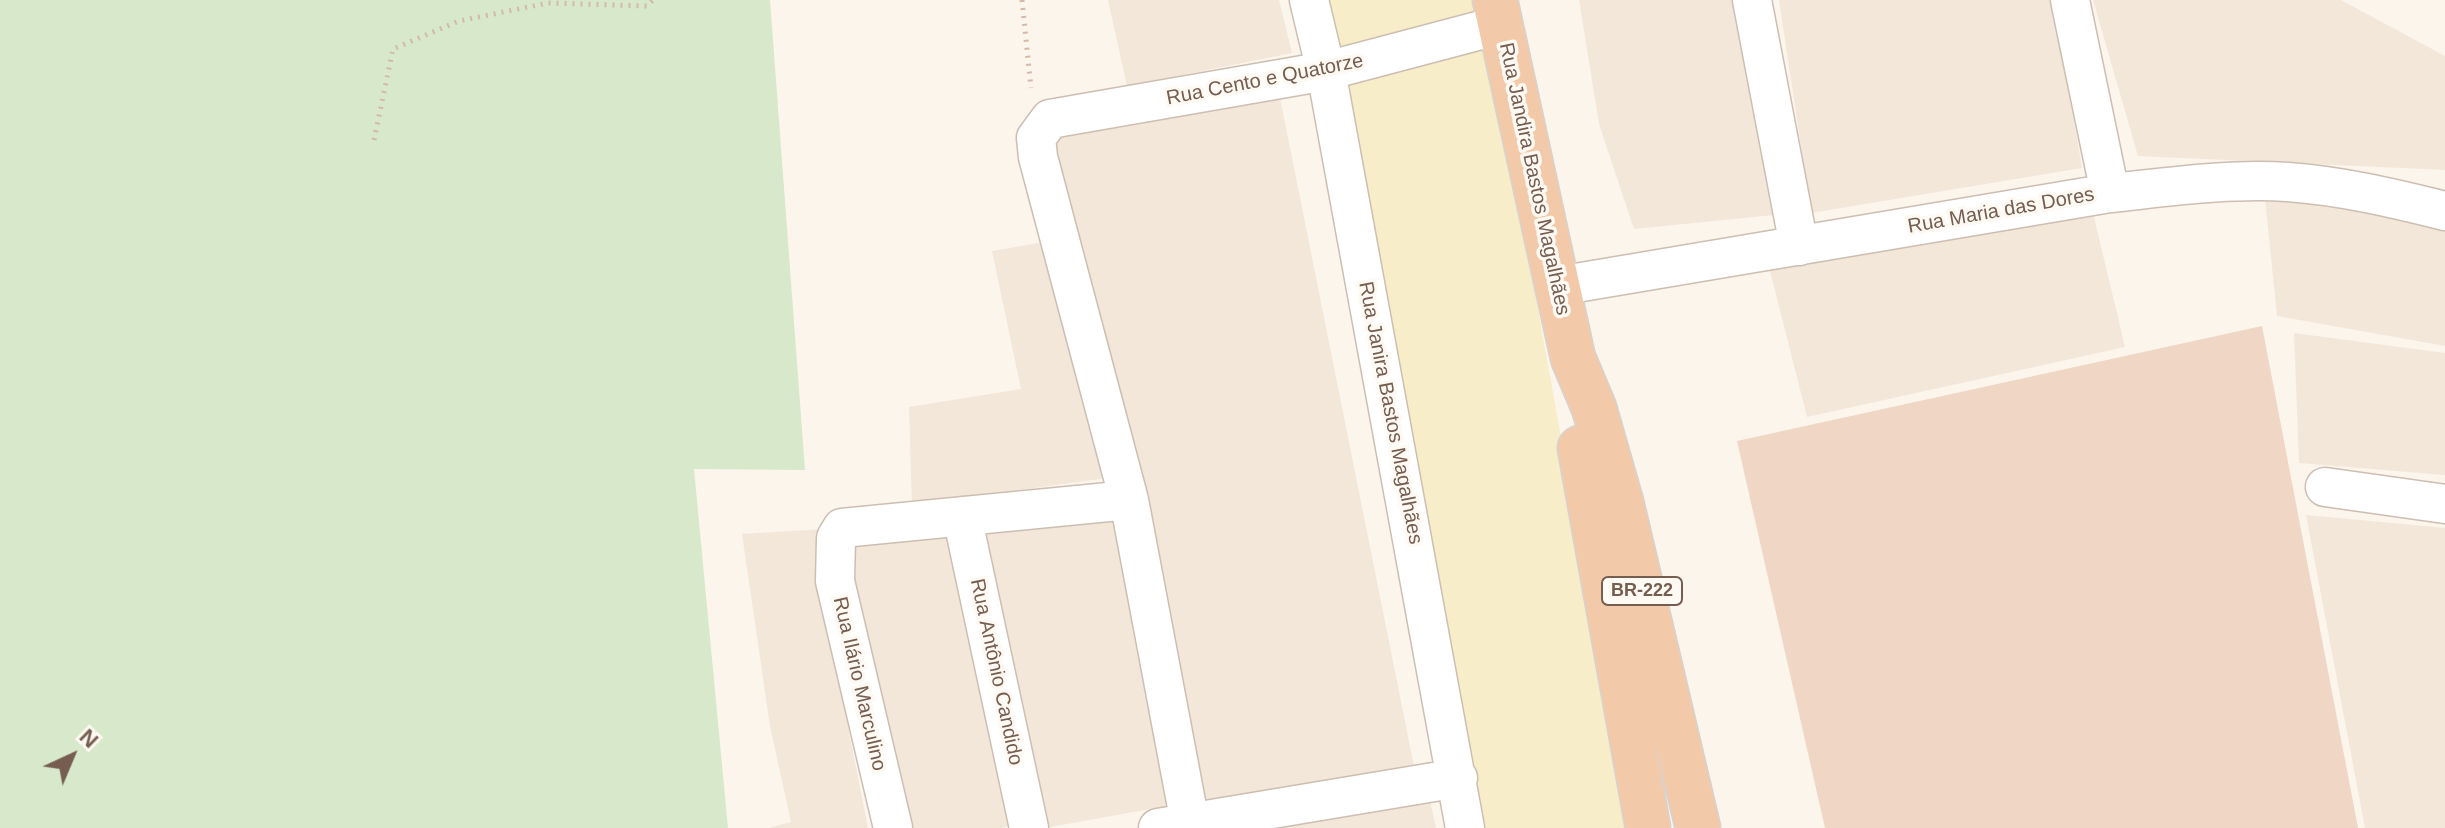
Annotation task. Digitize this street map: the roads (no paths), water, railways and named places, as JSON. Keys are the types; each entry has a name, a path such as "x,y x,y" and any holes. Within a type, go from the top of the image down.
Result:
{"highway":[{"name":"Rua Jandira Bastos Magalhães","path":"1498,12 1573,358 1574,410 1648,828"},
{"name":"Rua Jandira Bastos Magalhães","path":"1573,358 1594,408 1621,502 1698,828"}],"street":[{"name":"Rua Janira Bastos Magalhães","path":"1309,0 1326,71 1465,828"},
{"path":"1752,0 1799,246"},
{"path":"2070,0 2110,193"},
{"name":"Rua Cento e Quatorze","path":"1129,500 1038,157 1036,137 1050,119 1326,71 1498,12"},
{"name":"Rua Maria das Dores","path":"1558,286 2110,193 2285,181 2363,190 2445,211"},
{"path":"2325,487 2445,504"},
{"path":"962,516 1129,500 1174,825 1232,823 1458,778"},
{"name":"Rua Ilário Marculino","path":"893,828 835,581 836,538 842,528 853,525 962,516"},
{"name":"Rua Antônio Candido","path":"962,516 1029,828"}]}
